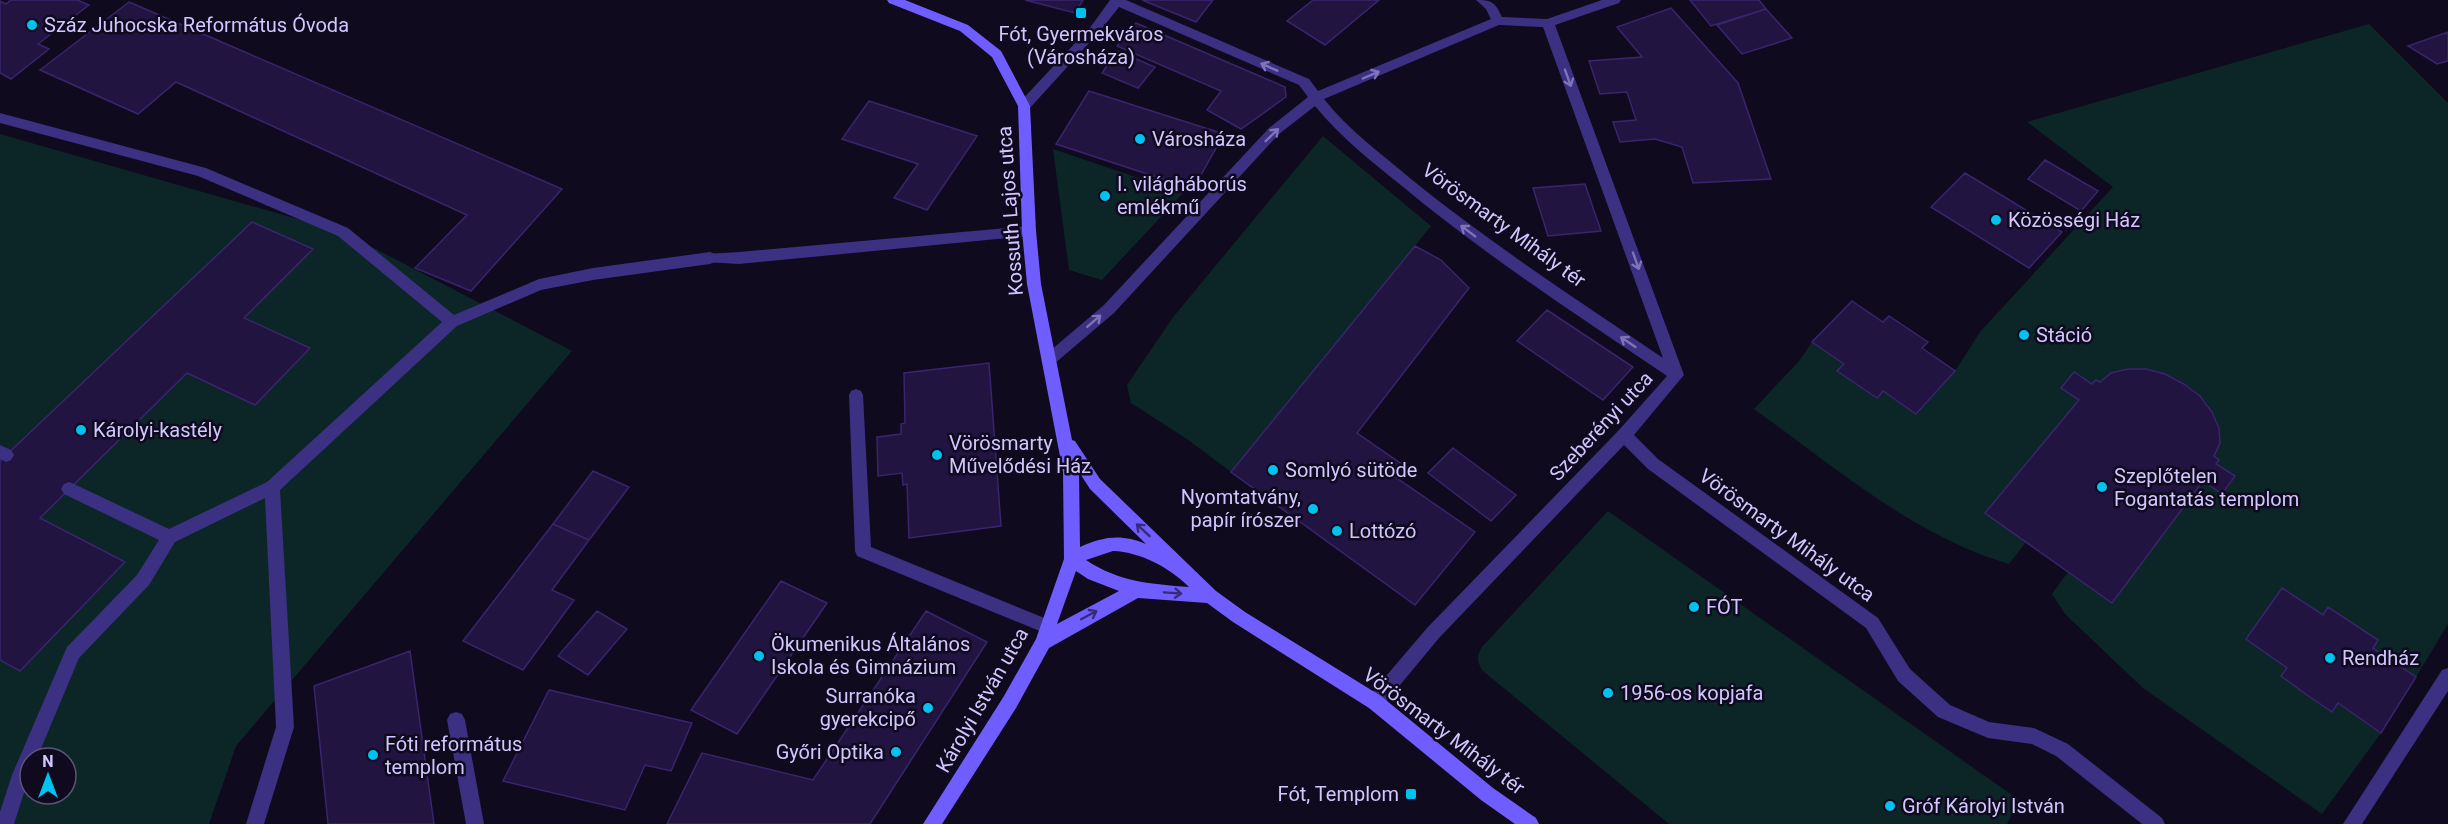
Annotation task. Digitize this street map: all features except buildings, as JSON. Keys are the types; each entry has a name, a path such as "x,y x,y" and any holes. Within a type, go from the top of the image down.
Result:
{"main road":[{"name":"Kossuth Lajos utca","path":"892,0 964,28 997,54 1024,106 1029,231 1037,310 1071,472 1072,559"},
{"name":"Vörösmarty Mihály tér","path":"1066,441 1095,484 1186,570 1210,596 1239,617 1374,702 1487,794 1530,824"},
{"name":"Vörösmarty Mihály tér","path":"1072,559 1094,546 1121,542 1186,570"},
{"name":"Károlyi István utca","path":"932,824 1010,702 1045,634 1072,559"},
{"path":"1072,559 1094,574 1137,590 1210,596"},
{"path":"1045,634 1083,618 1137,590"}],"street":[{"path":"1024,106 1096,28 1117,0"},
{"name":"Vörösmarty Mihály tér","path":"1117,0 1304,82 1338,126 1444,213 1510,262 1677,375"},
{"path":"1482,0 1491,6 1498,21"},
{"path":"1049,360 1109,309 1274,131 1317,98 1498,21 1548,23 1615,0"},
{"name":"Szeberényi utca","path":"1374,702 1433,633 1624,435 1677,375 1548,23"},
{"path":"0,118 201,172 343,232 452,322"},
{"path":"5,824 21,775 73,653 143,580 169,537 272,487 452,322 539,285 593,274 710,258 739,258 1029,231"},
{"path":"856,395 863,551 1045,634"},
{"name":"Vörösmarty Mihály utca","path":"1624,435 1653,464 1872,623 1904,675 1944,711 1988,729 2034,736 2062,750 2156,824"},
{"path":"255,824 285,727 272,487"},
{"path":"69,489 169,537"},
{"path":"2352,824 2448,676"},
{"path":"456,720 475,824"}],"green space":[{"path":"2369,24 2448,103 2448,624 2416,677 2373,648 2378,640 2328,607 2323,615 2282,588 2246,639 2287,668 2282,677 2332,712 2338,703 2381,733 2322,814 2143,688 2065,614 2052,594 2068,572 2112,603 2203,481 2222,493 2214,457 2219,427 2212,410 2186,384 2151,371 2133,370 2116,373 2100,382 2096,380 2092,384 2075,373 2079,400 1985,513 2026,542 2009,564 1974,552 1907,518 1844,476 1754,409 1800,360 1812,342 1844,364 1838,371 1876,398 1883,391 1917,414 1955,371 1980,332 2113,187 2027,122"},
{"path":"0,134 343,232 572,351 236,746 209,824 0,824"},
{"path":"1323,136 1431,226 1231,472 1187,439 1131,403 1127,385 1174,316"},
{"path":"1053,149 1183,193 1102,280 1069,270"},
{"path":"1608,511 2019,800 2007,824 1669,824 1483,671 1478,662 1482,647"}],"place":[{"name":"Fót, Gyermekváros (Városháza)","path":"1081,13"},
{"name":"Száz Juhocska Református Óvoda","path":"32,25"},
{"name":"Városháza","path":"1140,139"},
{"name":"I. világháborús emlékmű","path":"1105,196"},
{"name":"Közösségi Ház","path":"1996,220"},
{"name":"Stáció","path":"2024,335"},
{"name":"Károlyi-kastély","path":"81,430"},
{"name":"Vörösmarty Művelődési Ház","path":"937,455"},
{"name":"Somlyó sütöde","path":"1273,470"},
{"name":"Szeplőtelen Fogantatás templom","path":"2102,487"},
{"name":"Nyomtatvány, papír írószer","path":"1313,509"},
{"name":"Lottózó","path":"1337,531"},
{"name":"FÓT","path":"1694,607"},
{"name":"Ökumenikus Általános Iskola és Gimnázium","path":"759,656"},
{"name":"Rendház","path":"2330,658"},
{"name":"1956-os kopjafa","path":"1608,693"},
{"name":"Surranóka gyerekcipő","path":"928,708"},
{"name":"Győri Optika","path":"896,752"},
{"name":"Fóti református templom","path":"373,755"},
{"name":"Fót, Templom","path":"1411,794"},
{"name":"Gróf Károlyi István","path":"1890,806"}]}
